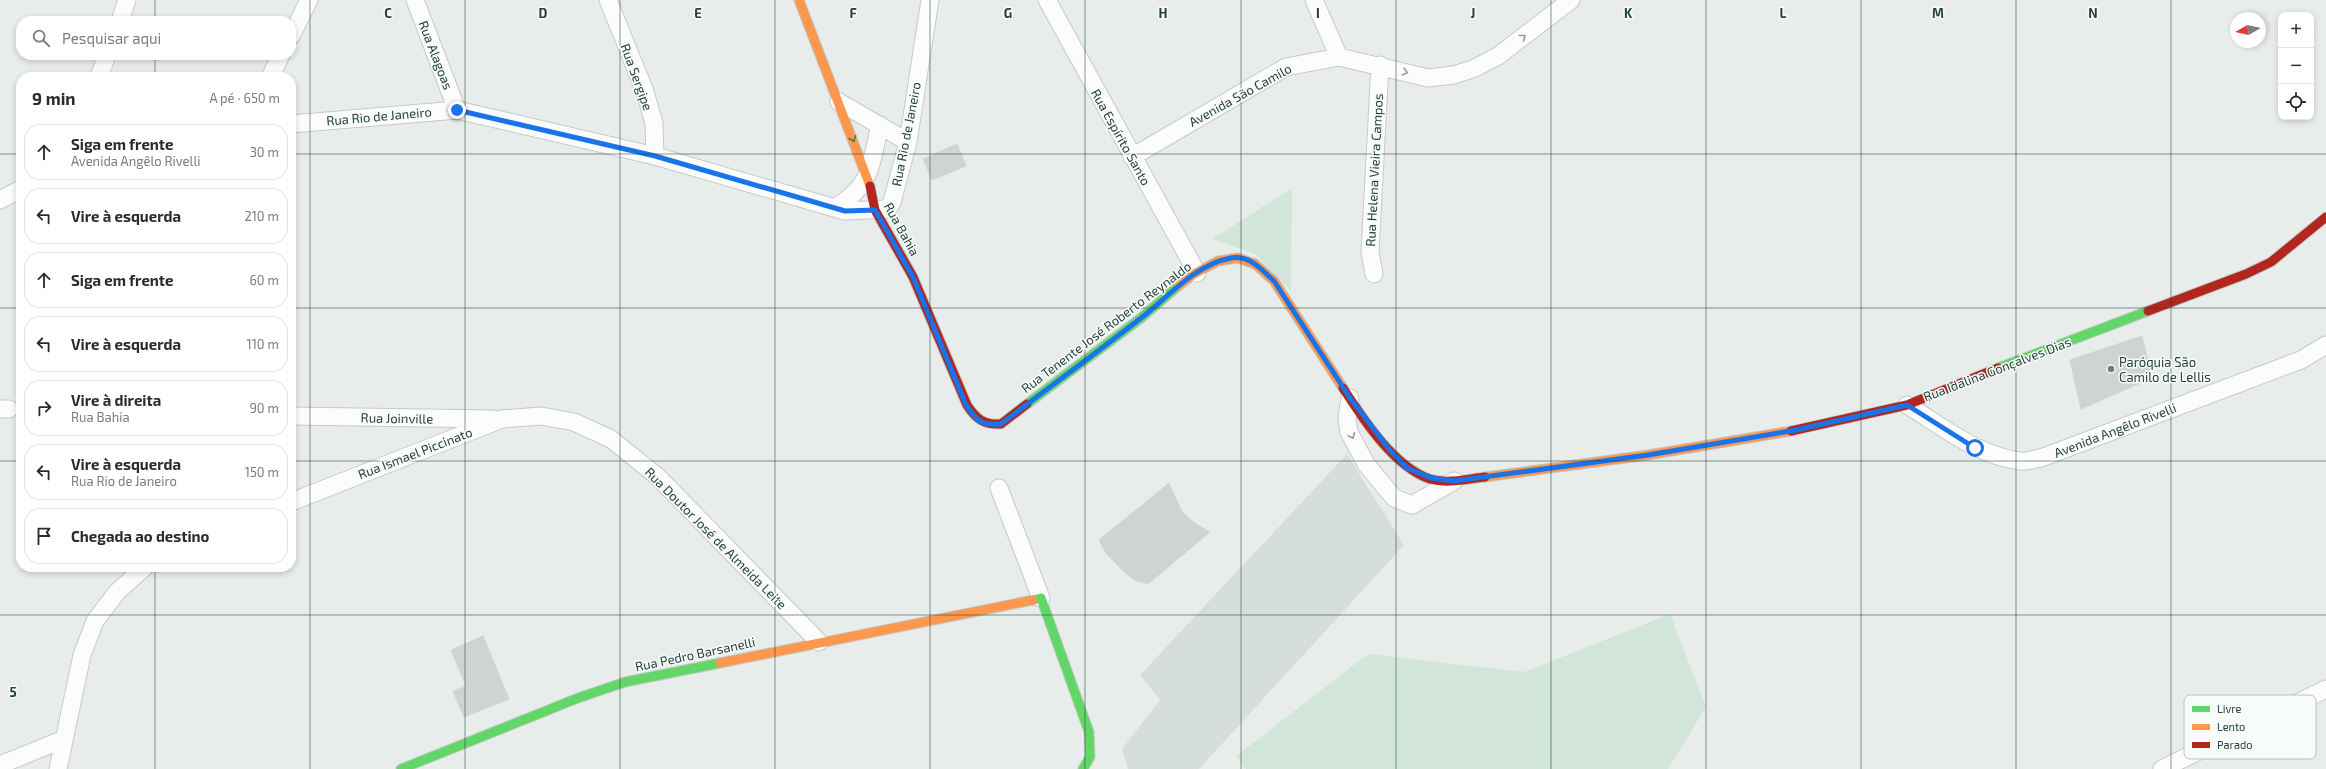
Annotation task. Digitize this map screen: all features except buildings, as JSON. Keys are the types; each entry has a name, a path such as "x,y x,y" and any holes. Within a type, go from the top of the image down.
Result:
{"street":[{"path":"122,16 128,0"},
{"path":"296,26 309,0"},
{"name":"Rua Alagoas","path":"415,0 457,110"},
{"name":"Rua Sergipe","path":"608,0 644,89 654,123 655,156"},
{"name":"Rua Bahia","path":"799,0 868,176 875,210 913,277 966,405 976,419 988,425 1001,424"},
{"name":"Rua Rio de Janeiro","path":"296,124 457,110 655,156 835,208 856,212 888,209 892,202 908,142 930,0"},
{"name":"Rua Espírito Santo","path":"1047,0 1197,273"},
{"path":"1314,0 1339,57"},
{"name":"Avenida São Camilo","path":"1132,157 1286,67 1339,57 1380,65 1428,78 1454,75 1475,68 1498,56 1571,0"},
{"path":"100,72 105,60"},
{"path":"272,72 278,60"},
{"name":"Rua Helena Vieira Campos","path":"1374,274 1370,252 1380,65"},
{"path":"840,102 908,142"},
{"path":"835,208 858,192 868,176 880,125"},
{"path":"0,200 16,192"},
{"name":"Rua Idalina Gonçalves Dias","path":"1350,398 1388,448 1407,468 1431,478 1454,481 1648,455 1796,430 1907,405 1958,383 2246,274 2271,262 2326,217"},
{"name":"Rua Tenente José Roberto Reynaldo","path":"1001,424 1142,317 1197,273 1214,263 1231,258 1243,257 1258,265 1274,281 1350,398"},
{"name":"Avenida Angêlo Rivelli","path":"1907,405 1975,448 1992,455 2021,461 2041,458 2301,360 2326,344"},
{"name":"Rua Idalina Gonçalves Dias","path":"1350,398 1347,419 1350,432 1366,464 1394,498 1412,505 1454,481"},
{"name":"Rua Joinville","path":"296,416 502,419"},
{"name":"Rua Ismael Piccinato","path":"296,500 502,419 541,416"},
{"name":"Rua Doutor José de Almeida Leite","path":"541,416 574,422 611,439 657,476 819,642"},
{"path":"999,488 1041,598 1089,732 1090,757 1084,769"},
{"path":"58,769 82,655 95,621 117,592 139,572"},
{"name":"Rua Pedro Barsanelli","path":"401,769 578,698 625,682 1041,598"},
{"path":"2314,695 2326,689"},
{"path":"0,765 64,739"},
{"path":"2162,769 2184,758"}],"shaded area":[{"path":"1347,454 1404,545 1199,769 1128,769 1122,749 1160,700 1140,675"}],"green space":[{"path":"1292,188 1291,291 1255,254 1212,239"},
{"path":"1670,614 1706,707 1668,769 1246,769 1236,756 1368,654 1524,672"}],"traffic: fast":[{"path":"1027,404 1141,318 1178,286"},
{"path":"1998,368 2148,311"},
{"path":"1033,600 1041,598 1089,732 1090,757 1083,769"},
{"path":"401,769 578,698 625,682 720,663"}],"traffic: slow":[{"path":"799,0 870,186"},
{"path":"1178,286 1194,274 1218,261 1238,258 1255,264 1274,281 1343,388"},
{"path":"1485,477 1648,455 1791,431"},
{"path":"720,663 1033,600"}],"traffic: jam":[{"path":"870,186 875,210 913,277 970,410 985,422 1001,424 1027,404"},
{"path":"2148,311 2246,274 2271,262 2326,217"},
{"path":"1791,431 1907,405 1998,368"},
{"path":"1343,388 1380,441 1404,464 1417,473 1430,479 1443,481 1457,481 1485,477"}],"place":[{"name":"Paróquia São Camilo de Lellis","path":"2111,369"}],"route":[{"path":"457,110 655,156 845,211 856,212 875,210 896,244 913,277 966,405 976,419 988,425 1001,424 1142,317 1197,273 1214,263 1231,258 1243,257 1258,265 1274,281 1350,398 1388,448 1407,468 1431,478 1454,481 1648,455 1796,430 1907,405 1964,439 1975,448"}]}
